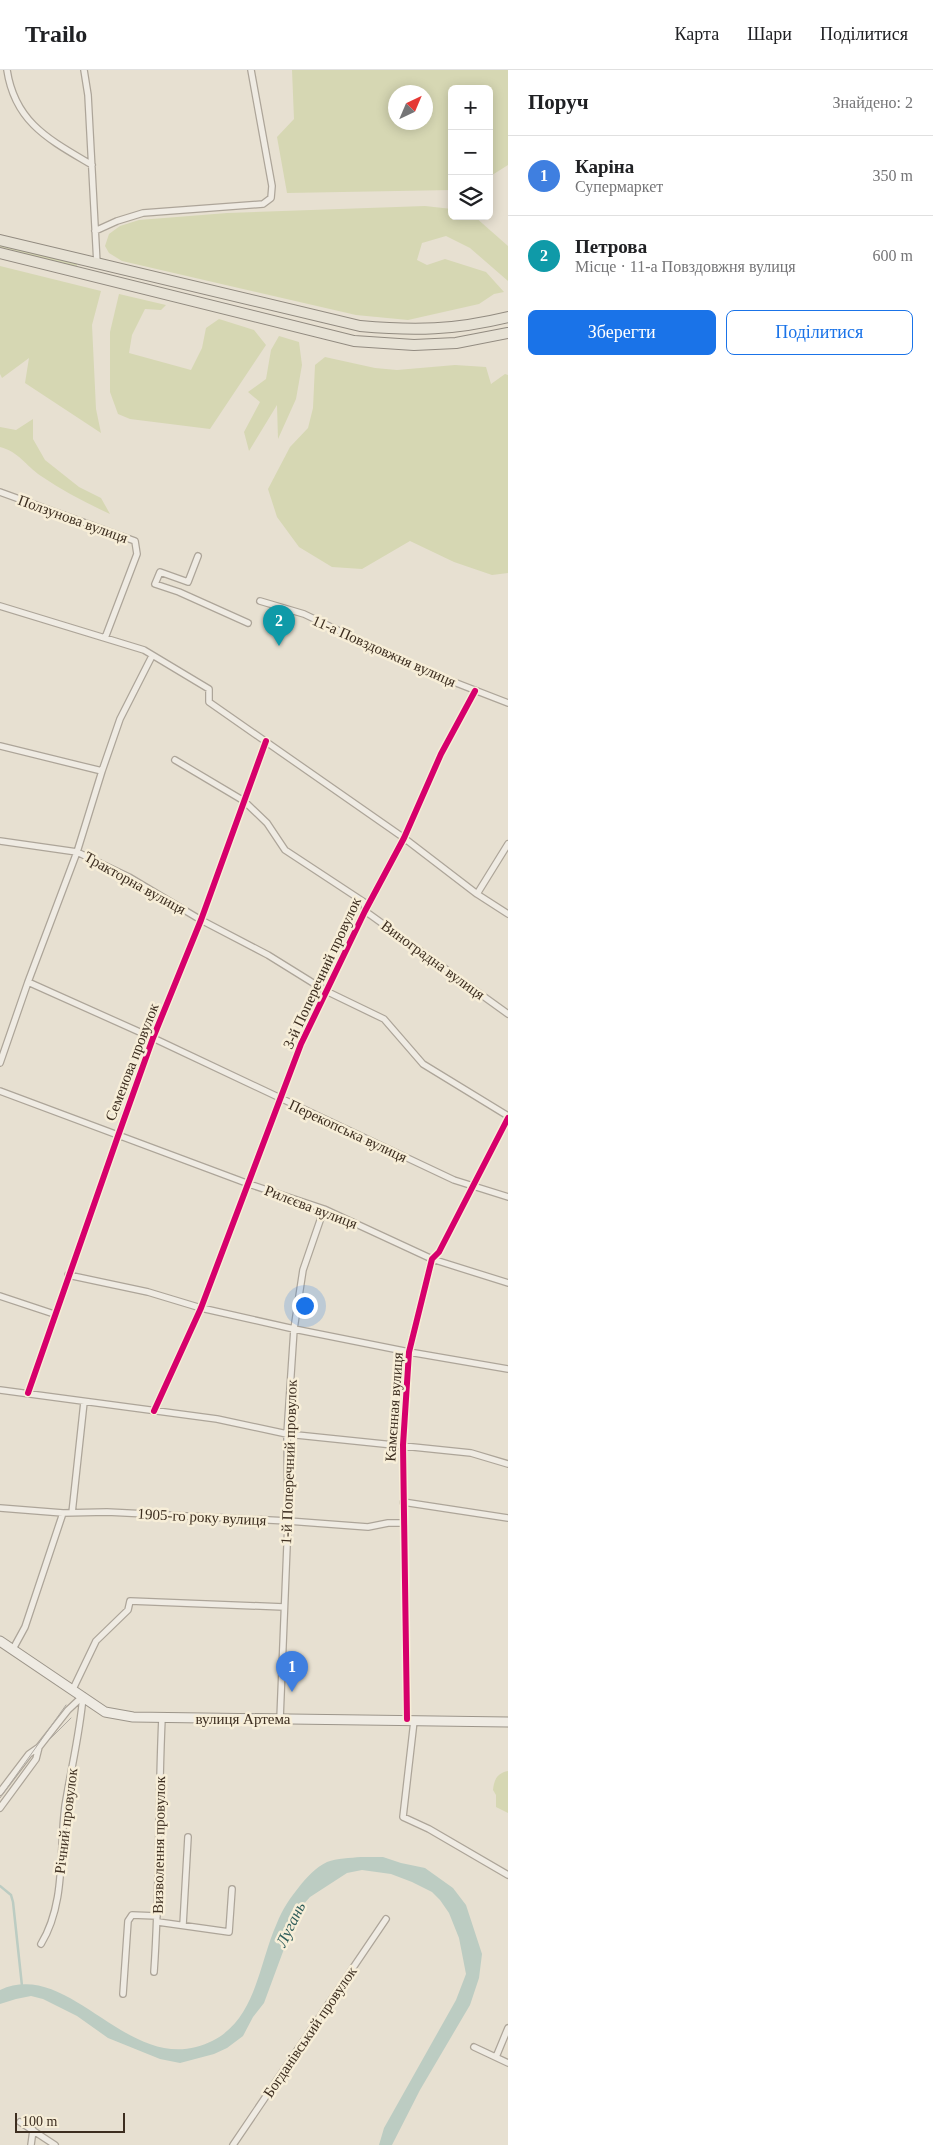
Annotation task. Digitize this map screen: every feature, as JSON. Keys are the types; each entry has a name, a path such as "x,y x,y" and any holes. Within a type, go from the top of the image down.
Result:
{"main road":[{"path":"0,240 360,326 408,330 450,328 508,317"},
{"path":"0,253 354,341 414,345 456,343 508,333"}],"street":[{"path":"7,70 9,84 18,107 45,137 92,165"},
{"path":"84,70 88,94 97,264"},
{"path":"95,231 117,221 143,213 263,204 271,198 272,186 251,70"},
{"name":"Ползунова вулиця","path":"0,492 134,541 137,554 105,638"},
{"path":"198,556 188,582 160,572 155,584 179,592 248,623"},
{"name":"11-а Повздовжня вулиця","path":"260,602 304,614 415,667 508,703"},
{"path":"0,606 144,650 209,689 208,702 404,838 477,894 508,914"},
{"path":"0,1063 28,982 78,852 102,771 120,719 152,656"},
{"name":"3-й Поперечний провулок","path":"154,1411 201,1308 301,1044 365,911 404,838 441,754 475,691"},
{"name":"Семенова провулок","path":"28,1393 54,1314 153,1038 201,920 266,741"},
{"path":"0,746 102,771"},
{"name":"Виноградна вулиця","path":"175,760 244,801 267,823 285,850 364,902 365,911 508,1014"},
{"name":"Тракторна вулиця","path":"0,841 78,852 129,877 201,920 268,955 326,991 384,1019 423,1064 508,1117"},
{"path":"477,894 508,844"},
{"name":"Перекопська вулиця","path":"28,982 153,1038 454,1180 508,1198"},
{"name":"Рилєєва вулиця","path":"0,1091 249,1184 324,1209 432,1258 508,1283"},
{"name":"Камєнная вулиця","path":"508,1117 439,1252 432,1258 409,1352 403,1445 403,1523 412,1721 403,1817 429,1829 508,1875"},
{"name":"1-й Поперечний провулок","path":"280,1719 288,1521 287,1434 294,1329 303,1270 324,1209"},
{"path":"68,1275 148,1292 201,1308 294,1329 508,1369"},
{"path":"0,1296 54,1314"},
{"path":"0,1390 217,1419 287,1434 471,1453 508,1464"},
{"path":"72,1513 84,1402"},
{"path":"403,1502 508,1518"},
{"name":"1905-го року вулиця","path":"0,1508 62,1513 107,1512 288,1521 368,1527 388,1523 403,1523"},
{"path":"13,1650 25,1628 62,1513"},
{"path":"72,1688 96,1640 128,1610 130,1601 284,1607"},
{"name":"вулиця Артема","path":"0,1641 105,1712 133,1718 508,1722"},
{"path":"0,1792 3,1784 29,1754 39,1747 68,1710 84,1696"},
{"name":"Річний провулок","path":"41,1944 50,1929 57,1904 65,1807 84,1696"},
{"name":"Визволення провулок","path":"154,1972 162,1718"},
{"path":"0,1808 36,1759 39,1747"},
{"path":"183,1925 188,1837"},
{"path":"123,1994 128,1921 132,1915 229,1932 232,1890"},
{"name":"Богданівський провулок","path":"233,2145 386,1919"},
{"path":"496,2057 508,2028"},
{"path":"474,2047 508,2063"},
{"path":"20,2122 55,2145"},
{"path":"31,2145 33,2130"}],"green space":[{"path":"292,70 508,70 508,165 493,174 493,85 448,85 448,190 287,193 277,137 294,119"},
{"path":"425,206 448,209 448,220 479,220 508,246 508,281 470,248 446,236 422,243 417,260 427,265 445,259 486,272 504,292 494,294 479,304 408,320 356,315 122,261 109,253 105,246 109,234 120,226 139,220 227,213"},
{"path":"0,244 77,263 77,266 0,247"},
{"path":"0,266 101,291 92,325 96,409 101,433 25,383 29,358 2,378 0,374"},
{"path":"119,294 166,305 161,310 145,309 132,335 129,353 191,370 202,348 206,328 219,319 254,330 266,345 210,429 130,419 118,414 110,392 110,332"},
{"path":"279,336 299,342 302,365 296,399 278,439 277,405 249,451 244,432 260,402 248,392 266,379 271,350"},
{"path":"325,357 375,368 397,370 455,365 486,367 491,384 505,374 508,375 508,573 492,575 454,562 410,541 362,569 332,567 299,547 277,517 268,489 290,447 308,428 313,408 315,365"},
{"path":"33,419 33,439 45,460 79,487 101,498 110,514 58,487 35,472 17,455 0,447 0,427 16,430"},
{"path":"508,1771 508,1813 496,1807 496,1795 493,1790 497,1778 501,1773"}],"water":[{"name":"Лугань","path":"361,1857 383,1857 425,1868 453,1888 466,1905 482,1954 479,1978 470,2005 420,2090 392,2145 379,2145 384,2128 456,2000 466,1974 459,1938 449,1913 440,1900 432,1892 391,1874 362,1870 347,1873 310,1897 302,1906 291,1930 264,2003 253,2017 243,2036 227,2048 214,2054 180,2063 160,2059 108,2038 77,2016 43,1999 31,1996 0,2004 0,1990 25,1984 49,1988 72,1999 119,2029 144,2042 169,2049 196,2047 216,2039 231,2027 251,1997 279,1918 286,1904 299,1887 308,1876 327,1862"}],"waterway":[{"path":"0,1886 11,1895 13,1902 22,1986"}],"tram line":[{"path":"0,1798 66,1705"},
{"path":"49,1740 71,1718"}],"cycle path":[{"path":"154,1411 201,1308 301,1044 365,911 404,838 441,754 475,691"},
{"path":"28,1393 153,1038 201,920 266,741"},
{"path":"407,1719 403,1445 409,1352 432,1259 439,1252 508,1118"}],"place":[{"name":"Петрова","path":"279,646"},
{"name":"Каріна","path":"292,1692"}]}
